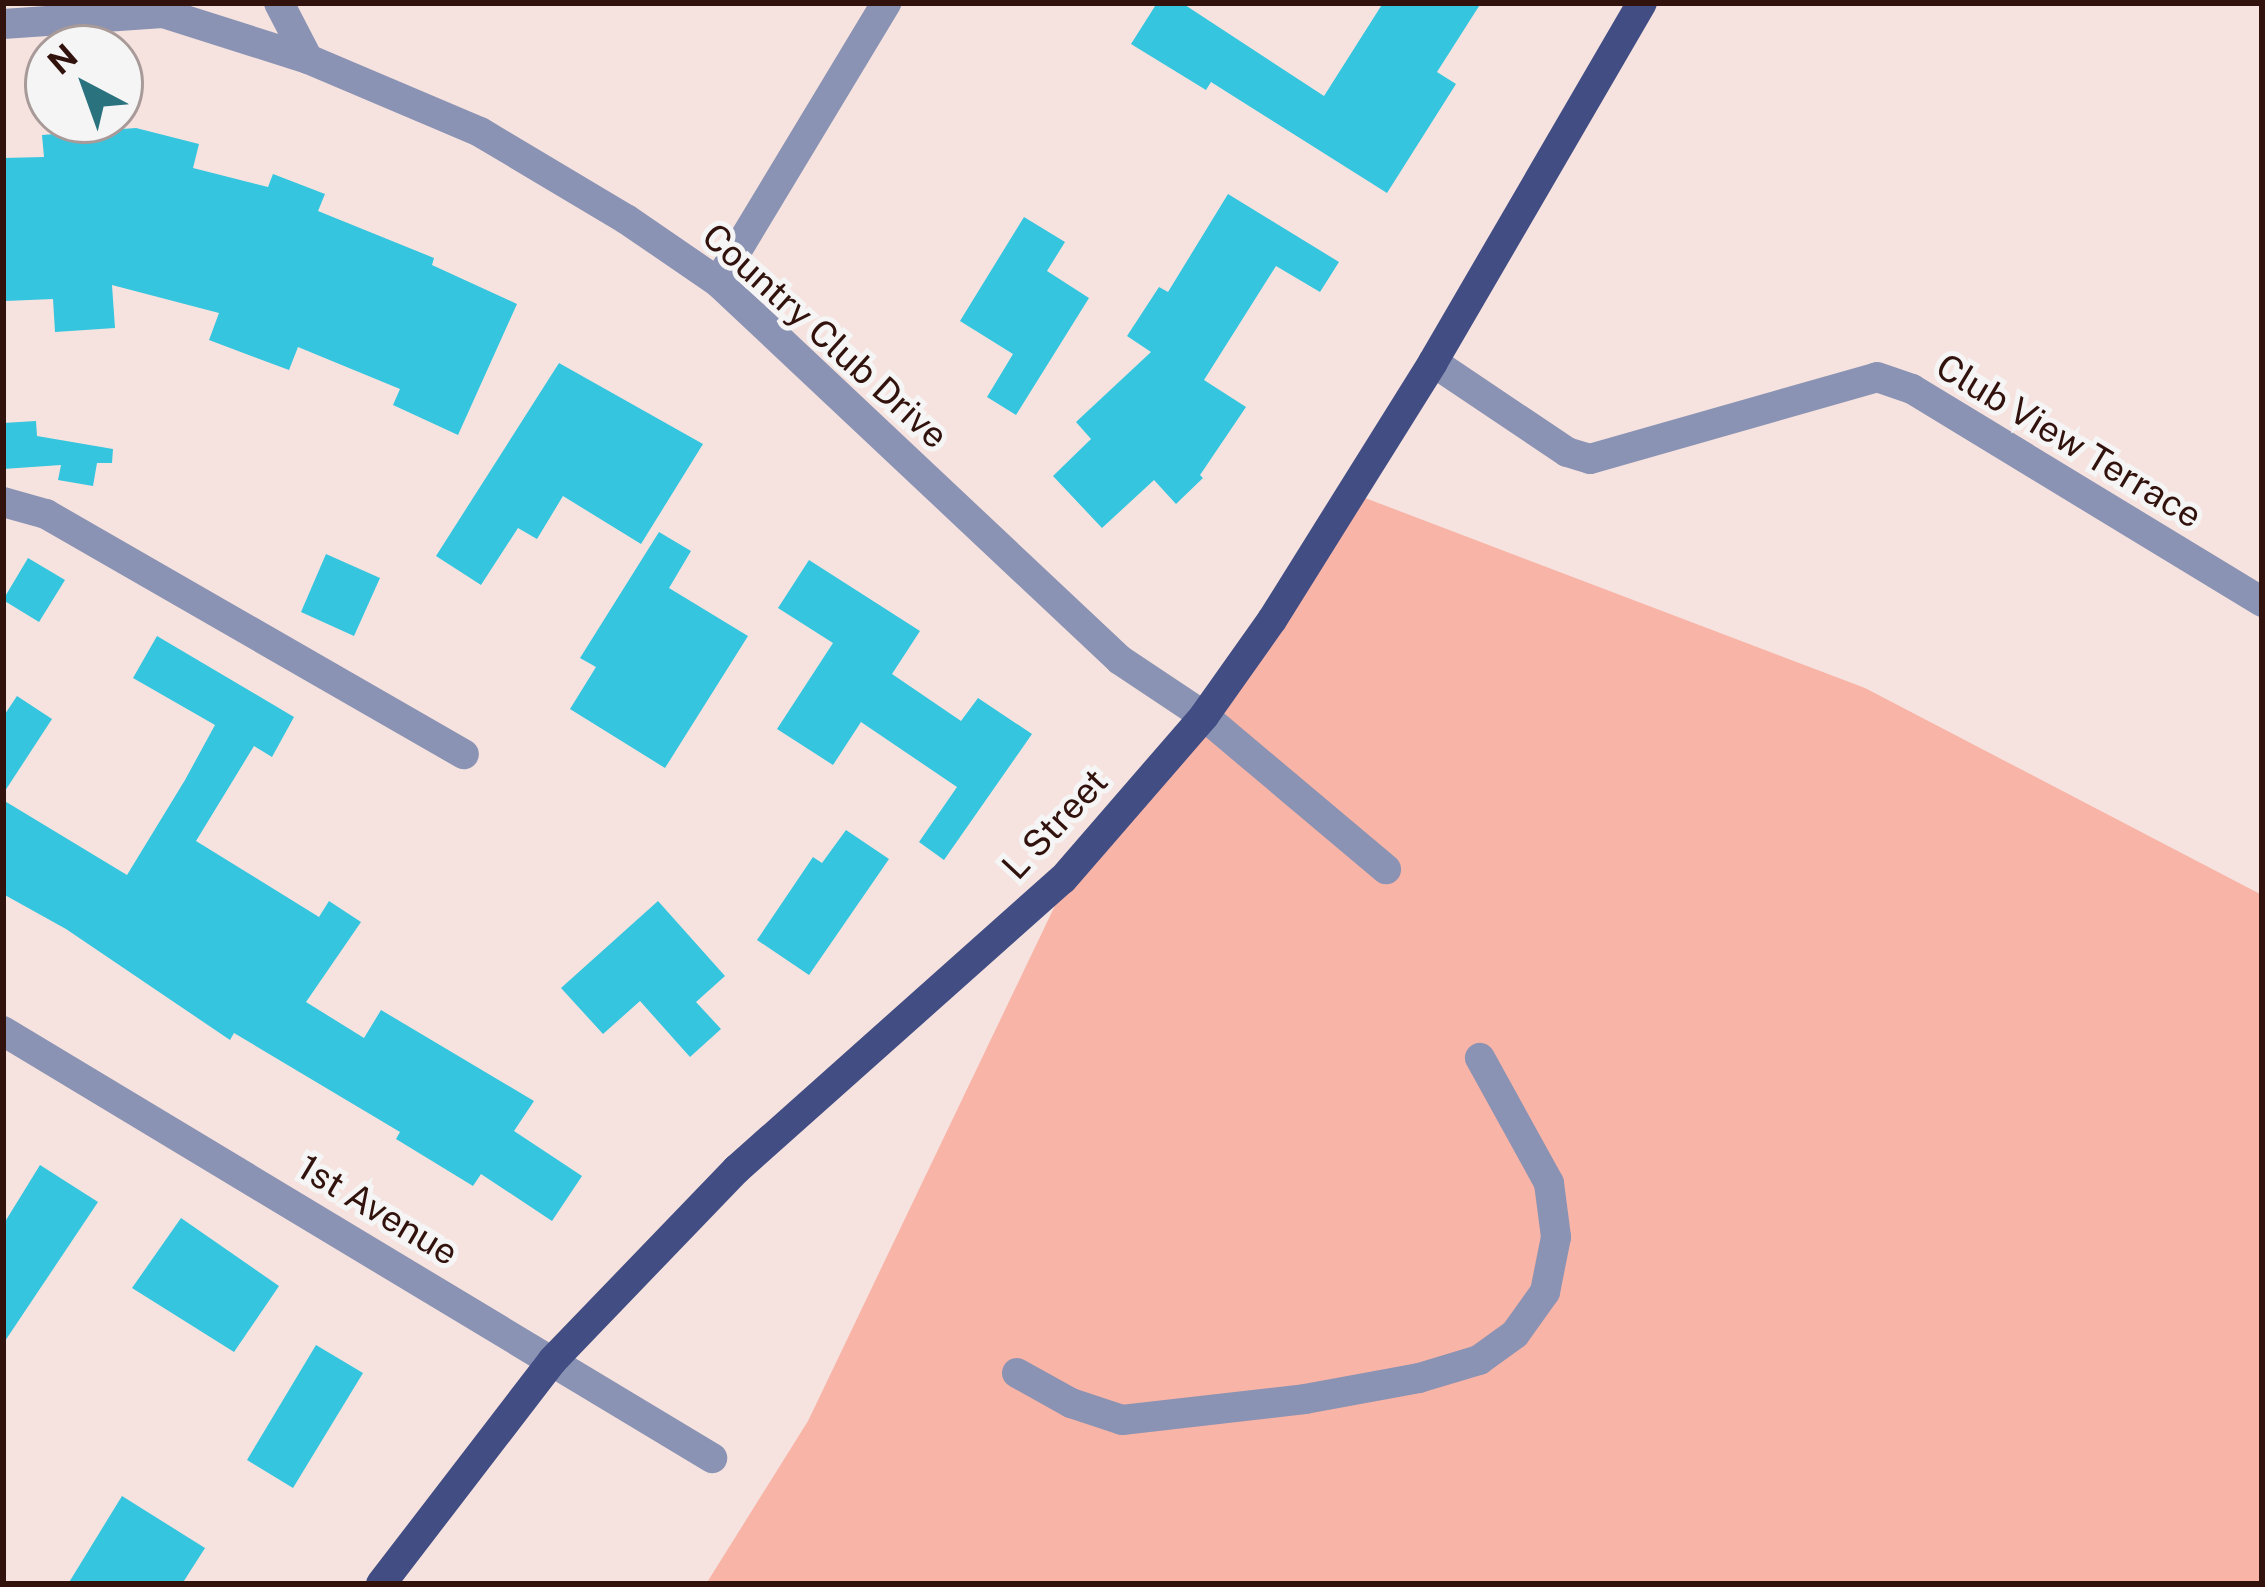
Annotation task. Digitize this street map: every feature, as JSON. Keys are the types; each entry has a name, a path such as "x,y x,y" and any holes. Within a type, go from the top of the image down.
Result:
{"main road":[{"name":"L Street","path":"381,1584 554,1360 737,1169 1063,879 1204,716 1272,620 1433,362 1642,3"}],"street":[{"path":"279,3 308,59"},
{"path":"718,282 886,3"},
{"name":"Country Club Drive","path":"3,24 166,8 308,59 480,132 648,233 718,282 1120,660 1204,716 1386,869"},
{"name":"Club View Terrace","path":"1433,362 1567,452 1590,459 1877,377 1912,389 2262,602"},
{"path":"3,502 46,514 464,754"},
{"name":"1st Avenue","path":"3,1030 712,1458"},
{"path":"1017,1373 1071,1403 1122,1420 1305,1400 1419,1378 1479,1360 1515,1334 1545,1292 1556,1238 1549,1183 1480,1058"}],"shaded area":[{"path":"1352,493 1865,688 2262,895 2262,1584 706,1584 808,1421 1073,868"}],"building":[{"path":"1157,3 1182,3 1324,96 1383,3 1481,3 1437,72 1456,84 1387,193 1211,82 1206,90 1131,44"},
{"path":"144,130 199,144 193,168 268,187 273,174 325,194 318,211 434,258 432,265 517,304 458,435 393,405 400,389 298,347 289,370 209,340 219,313 112,285 115,328 55,332 53,299 5,301 3,158 44,157 43,144 144,144"},
{"path":"1228,194 1339,262 1320,292 1276,266 1204,380 1246,407 1200,475 1203,478 1176,504 1154,480 1102,528 1053,476 1091,439 1076,422 1151,352 1127,336 1159,287 1168,292"},
{"path":"1024,217 1065,242 1047,271 1089,298 1016,415 987,397 1013,354 960,321"},
{"path":"559,363 703,444 641,544 563,496 537,539 518,528 481,585 436,556"},
{"path":"36,421 37,436 113,449 112,463 97,463 93,486 58,480 61,465 3,469 3,423"},
{"path":"659,532 691,551 669,588 748,636 665,768 570,709 596,667 580,658"},
{"path":"326,554 380,578 354,636 301,612"},
{"path":"28,558 65,580 39,622 3,600"},
{"path":"809,560 920,631 892,674 961,721 978,698 1032,734 944,860 919,842 957,787 861,722 833,765 777,729 833,643 778,608"},
{"path":"157,636 294,717 272,757 254,746 196,841 319,917 329,901 361,922 306,1002 364,1038 381,1010 534,1101 514,1131 582,1176 552,1221 481,1174 473,1186 396,1139 400,1132 234,1033 230,1040 66,929 3,894 3,800 127,875 185,780 215,725 133,678"},
{"path":"17,696 52,719 3,794 3,717"},
{"path":"846,830 889,859 809,975 757,940 813,857 822,863"},
{"path":"658,901 725,976 696,1002 721,1029 690,1057 640,1001 603,1034 561,988"},
{"path":"40,1165 98,1202 3,1344 3,1225"},
{"path":"181,1218 279,1286 234,1352 132,1288"},
{"path":"316,1345 363,1373 293,1488 247,1460"},
{"path":"122,1496 205,1548 182,1584 68,1584"}]}
